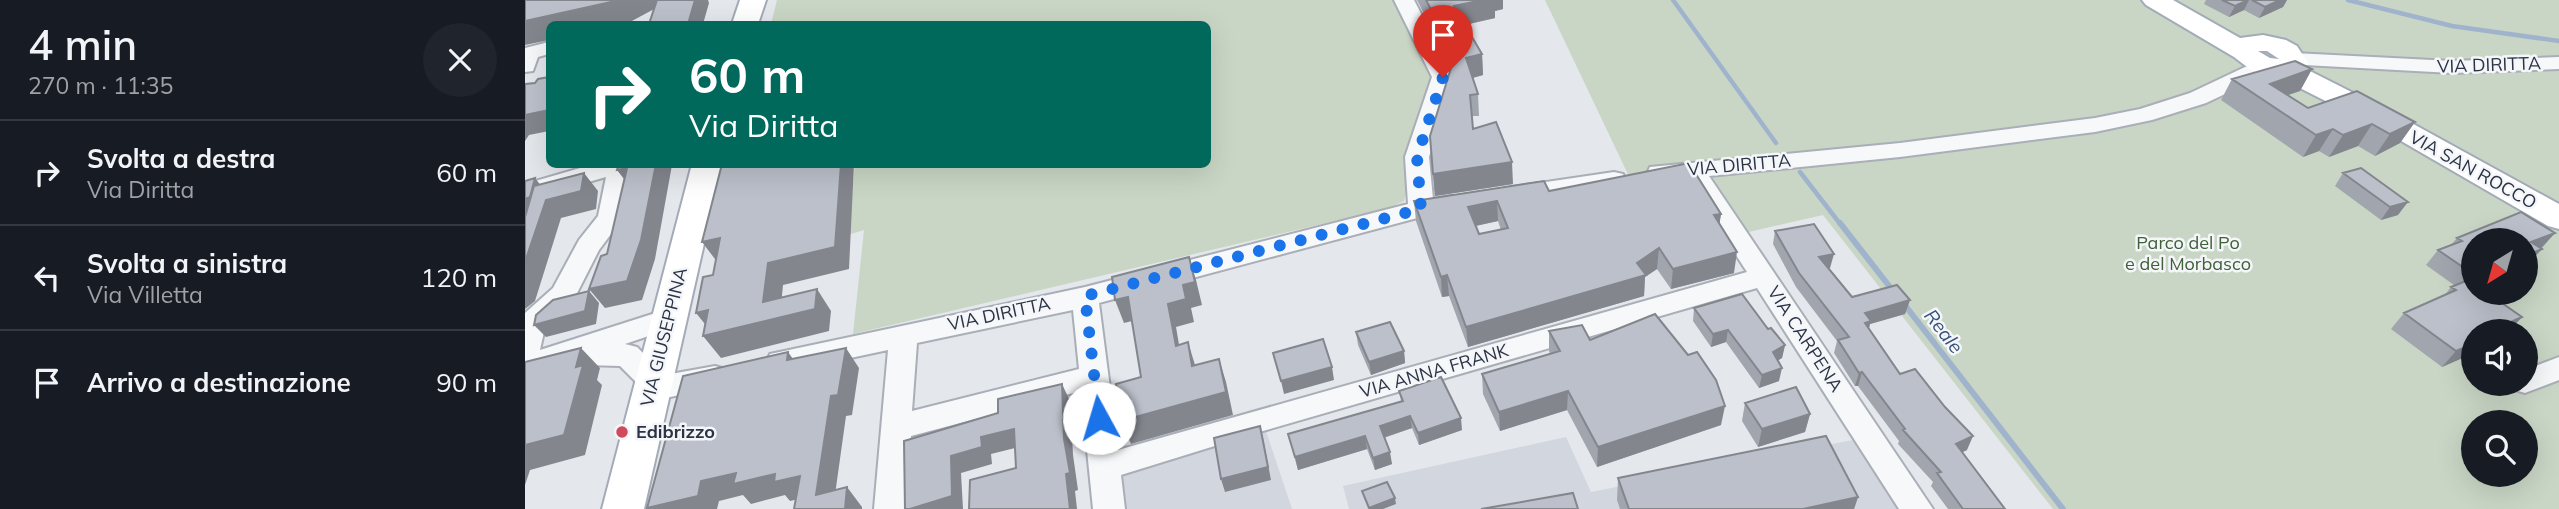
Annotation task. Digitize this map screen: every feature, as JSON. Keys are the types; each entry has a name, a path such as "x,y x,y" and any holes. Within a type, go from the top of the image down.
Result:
{"main road":[{"path":"2155,0 2247,47 2250,59 2282,60"},
{"name":"VIA SAN ROCCO","path":"2282,60 2343,93"},
{"name":"VIA SAN ROCCO","path":"2282,60 2559,218"},
{"name":"VIA GIUSEPPINA","path":"623,509 706,168"}],"street":[{"path":"1404,0 1443,77 1417,157 1421,209"},
{"name":"VIA DIRITTA","path":"2212,89 2247,47"},
{"path":"526,60 529,53 546,49"},
{"name":"VIA DIRITTA","path":"2282,60 2419,66 2559,63"},
{"name":"VIA DIRITTA","path":"761,366 1085,296 1421,209 1693,170 1901,150 2095,125 2144,115 2197,98 2282,60 2419,66"},
{"path":"2343,93 2336,73 2347,63"},
{"name":"VIA SAN ROCCO","path":"2343,93 2387,121"},
{"path":"525,192 611,168"},
{"path":"525,352 529,323 563,294 588,246 610,218 621,168"},
{"name":"VIA CARPENA","path":"1693,170 1917,509"},
{"name":"VIA ANNA FRANK","path":"1105,467 1263,419 1764,277"},
{"path":"1085,296 1109,509"},
{"path":"525,364 668,319"},
{"path":"890,509 902,335"},
{"path":"556,356 627,355 653,384 735,372"},
{"path":"2538,377 2559,368"},
{"path":"895,428 1094,376"}],"shaded area":[{"path":"1264,425 1292,509 1123,509 1118,458"},
{"path":"1566,437 1591,492 1868,437 1917,509 1349,509 1343,486"}],"green space":[{"path":"777,0 1397,0 1435,80 1404,201 1386,209 853,334 864,230 848,235 855,168 1211,168 1211,21 772,21"},
{"name":"Parco del Po e del Morbasco","path":"1545,0 2559,0 2559,509 2053,509 1823,215 1740,234 1635,189"}],"building":[{"path":"525,0 620,0 525,21"},
{"path":"657,0 695,0 689,21 650,21"},
{"path":"1426,0 1483,0 1454,6 1482,54 1466,58 1478,94 1470,95 1473,129 1496,122 1512,162 1433,174 1430,136 1455,55"},
{"path":"2222,0 2248,0 2235,6"},
{"path":"2252,0 2280,0 2265,7"},
{"path":"2295,61 2312,69 2270,84 2308,108 2357,91 2415,122 2390,134 2372,124 2343,135 2333,129 2316,135 2232,79"},
{"path":"546,78 546,111 525,115 525,84 535,83 538,79"},
{"path":"1689,163 1721,214 1714,215 1737,252 1673,269 1659,248 1637,263 1646,275 1466,327 1447,275 1441,277 1414,201 1544,181 1549,191","holes":["1497,201 1508,228 1479,234 1468,207"]},
{"path":"627,168 655,168 641,240 627,281 589,289 601,256 607,254"},
{"path":"721,168 841,168 835,247 768,263 763,302 817,289 815,309 703,336 708,310 696,313 703,277 713,275 720,238 702,242"},
{"path":"2361,168 2408,202 2390,207 2343,173"},
{"path":"584,173 581,191 546,200 525,262 525,217 534,186"},
{"path":"535,178 530,197 525,199 525,181"},
{"path":"2521,212 2555,233 2538,239 2538,228 2482,228"},
{"path":"1814,224 1834,254 1819,257 1852,297 1897,285 1910,300 1865,313 1871,321 1865,323 1900,374 1915,369 1945,407 1973,436 1956,444 2005,509 1963,509 1937,473 1941,472 1903,430 1905,429 1862,372 1859,373 1838,340 1849,337 1799,273 1775,231"},
{"path":"2461,241 2461,266 2438,250"},
{"path":"1189,257 1195,282 1183,285 1186,299 1168,304 1176,346 1188,342 1192,366 1219,359 1226,392 1121,421 1116,384 1141,377 1128,297 1115,300 1112,277"},
{"path":"2461,283 2461,305 2505,305 2522,317 2461,319 2461,349 2456,351 2404,313 2456,290 2451,287"},
{"path":"589,291 585,311 534,325 536,315 553,300"},
{"path":"1742,294 1768,329 1771,328 1785,345 1773,352 1782,368 1762,375 1728,330 1713,334 1694,308"},
{"path":"1655,314 1688,355 1697,352 1716,380 1725,406 1598,447 1568,391 1499,412 1482,374 1560,351 1549,331 1582,325 1590,340"},
{"path":"1390,322 1404,351 1369,362 1356,332"},
{"path":"1323,339 1332,367 1281,381 1273,353"},
{"path":"581,348 576,367 583,365 564,435 525,445 525,362"},
{"path":"846,348 838,395 831,396 816,495 847,487 845,509 794,509 800,476 774,482 775,474 733,484 736,473 701,481 698,496 647,508 683,376 788,352 787,360"},
{"path":"1441,377 1461,418 1418,433 1410,416 1380,426 1390,452 1373,458 1365,436 1295,457 1288,434 1403,401 1399,391"},
{"path":"1062,384 1064,439 1070,473 1066,474 1070,509 969,509 970,480 1016,468 1014,429 981,437 982,447 951,456 952,496 905,509 904,441 998,413 998,399"},
{"path":"1796,387 1810,414 1762,429 1745,403"},
{"path":"1260,426 1268,467 1221,479 1214,438"},
{"path":"1826,436 1858,497 1803,509 1629,509 1618,478"},
{"path":"1387,482 1395,498 1369,508 1362,491"},
{"path":"1573,493 1578,509 1481,509"}],"waterway":[{"name":"Reale","path":"1673,0 1776,143"},
{"path":"2348,0 2452,26 2559,41"},
{"name":"Reale","path":"1800,172 1841,225"},
{"name":"Reale","path":"1840,223 1893,291"},
{"name":"Reale","path":"1904,304 2063,509"}],"place":[{"name":"Edibrizzo","path":"622,432"}],"route":[{"path":"1099,418 1085,296 1421,209 1417,157 1443,77"}]}
